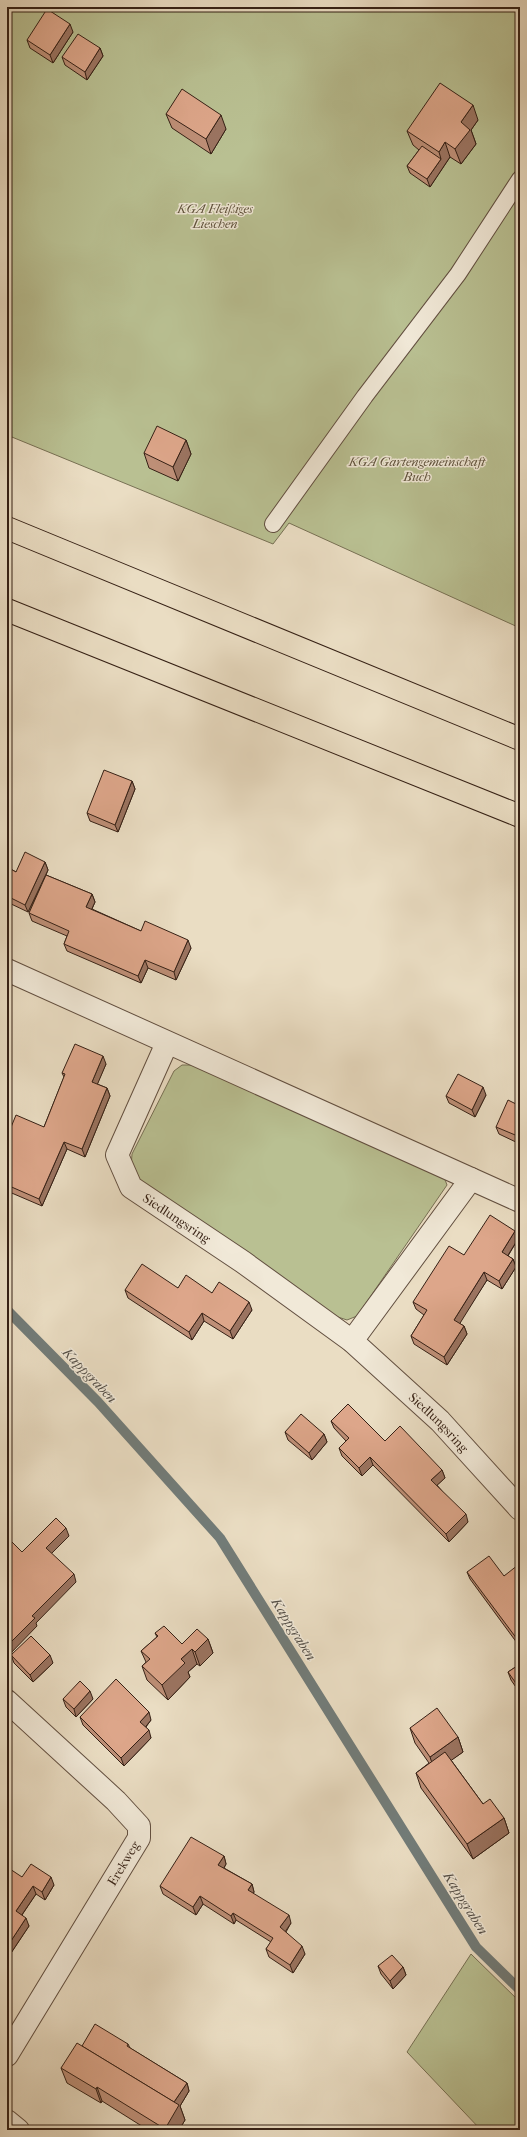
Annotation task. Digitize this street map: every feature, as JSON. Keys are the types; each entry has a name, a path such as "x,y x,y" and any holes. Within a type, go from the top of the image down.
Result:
{"highway":[{"path":"7,528 520,739"},
{"path":"7,610 520,816"}],"street":[{"path":"7,970 520,1201"},
{"name":"Siedlungsring","path":"167,1043 117,1155 131,1187 243,1262 352,1342 440,1422 520,1508"},
{"path":"352,1342 471,1179"},
{"name":"Erekweg","path":"7,1701 116,1801 139,1826 139,1838 7,2055"},
{"path":"7,2120 18,2130"}],"lane":[{"path":"273,524 365,396 458,274 520,179"}],"green space":[{"name":"KGA Fleißiges Lieschen","path":"7,7 520,7 520,628 289,523 273,544 7,435"},
{"path":"182,1065 196,1065 444,1177 447,1185 357,1316 347,1320 335,1316 141,1184 131,1168 132,1154 174,1071"},
{"path":"471,1954 520,2002 520,2130 481,2130 407,2052"}],"building":[{"path":"47,9 70,24 50,55 27,40"},
{"path":"78,34 100,48 85,72 62,57"},
{"path":"440,83 473,105 461,122 470,130 455,149 445,142 439,152 407,131"},
{"path":"182,89 221,115 206,139 166,114"},
{"path":"422,146 441,159 427,179 407,166"},
{"path":"157,426 186,440 173,467 144,453"},
{"path":"104,770 132,781 115,825 87,813"},
{"path":"25,852 45,862 25,905 7,896 7,867 16,872"},
{"path":"46,875 92,894 86,907 141,931 145,921 188,940 174,972 145,960 138,976 64,944 69,931 29,913"},
{"path":"75,1044 103,1056 92,1082 107,1088 82,1149 64,1142 39,1199 7,1185 7,1137 16,1115 44,1127 65,1074 62,1073"},
{"path":"458,1074 483,1087 472,1110 446,1096"},
{"path":"508,1100 520,1106 520,1137 496,1127"},
{"path":"490,1215 515,1231 502,1252 513,1259 499,1281 484,1272 454,1320 464,1326 444,1357 411,1336 427,1310 413,1302 449,1246 464,1255"},
{"path":"142,1264 178,1288 186,1275 212,1293 219,1282 249,1302 230,1331 202,1313 189,1332 125,1290"},
{"path":"348,1404 385,1441 400,1426 442,1470 431,1480 466,1514 446,1534 370,1457 359,1468 339,1448 349,1438 331,1421"},
{"path":"301,1414 324,1434 309,1453 285,1432"},
{"path":"56,1518 66,1528 46,1548 74,1574 32,1616 35,1618 7,1646 7,1547 12,1542 22,1552"},
{"path":"489,1556 504,1576 518,1565 520,1568 520,1643 467,1572"},
{"path":"164,1626 182,1644 197,1629 208,1639 195,1652 192,1649 181,1659 185,1663 162,1685 142,1666 150,1659 141,1651 158,1636 155,1633"},
{"path":"31,1636 50,1655 30,1675 11,1655"},
{"path":"520,1664 520,1689 508,1672"},
{"path":"116,1679 149,1712 140,1722 149,1730 121,1758 80,1717"},
{"path":"80,1681 90,1691 74,1709 63,1699"},
{"path":"437,1708 458,1737 430,1757 410,1728"},
{"path":"445,1752 483,1804 490,1799 504,1818 467,1844 416,1773"},
{"path":"191,1837 224,1856 218,1865 252,1884 248,1890 289,1915 280,1927 302,1946 290,1965 266,1949 273,1938 233,1913 231,1916 200,1896 193,1907 160,1886"},
{"path":"31,1864 51,1877 42,1892 33,1886 16,1911 26,1918 7,1947 7,1874 10,1869 22,1877"},
{"path":"392,1955 403,1967 390,1981 378,1966"},
{"path":"95,2024 128,2044 127,2046 187,2083 174,2102 82,2046"},
{"path":"77,2043 179,2105 165,2129 97,2087 96,2089 61,2068"}],"waterway":[{"name":"Kappgraben","path":"7,1310 98,1402 220,1538 476,1947 520,1990"}],"park label":[{"name":"KGA Gartengemeinschaft Buch","path":"417,468"}]}
